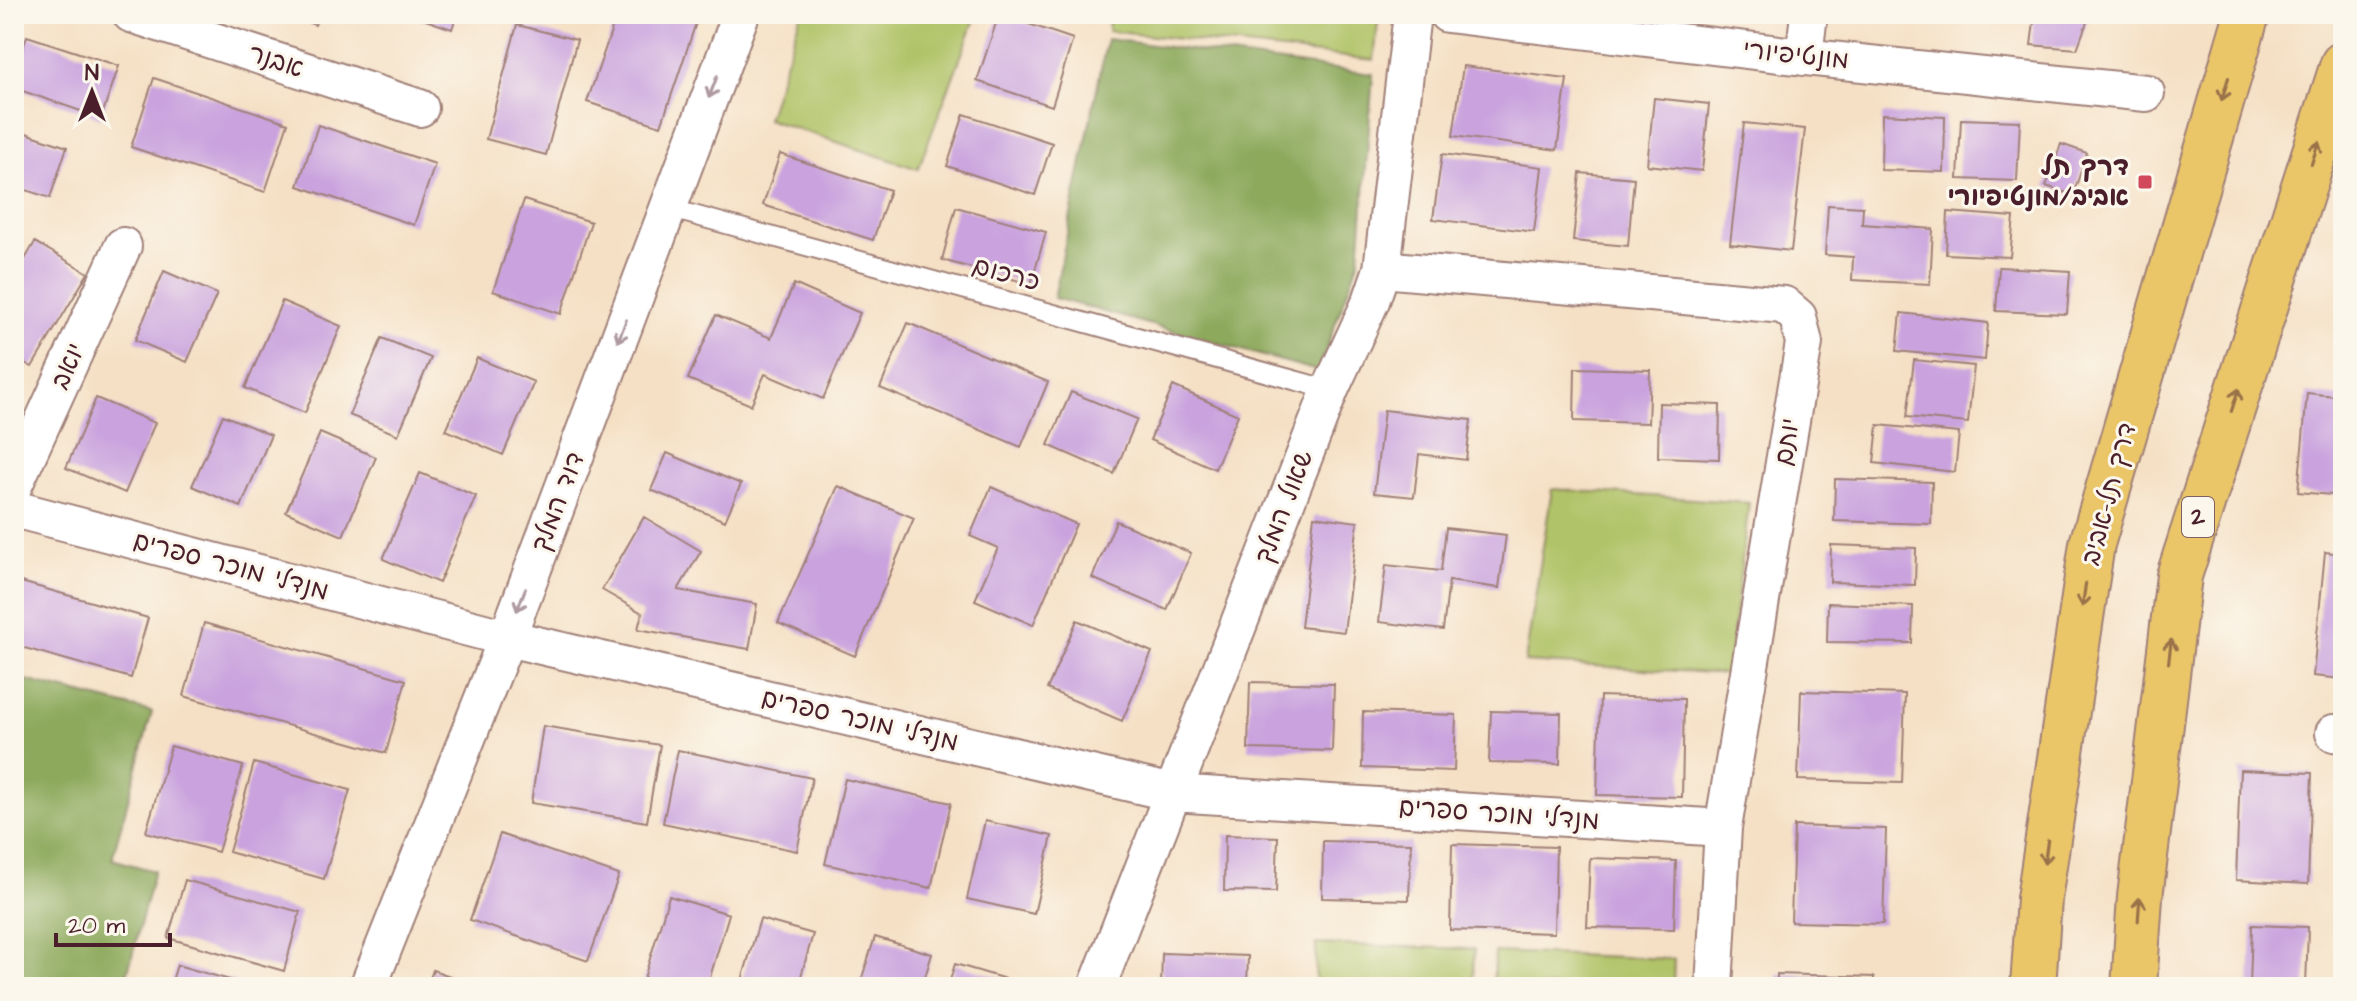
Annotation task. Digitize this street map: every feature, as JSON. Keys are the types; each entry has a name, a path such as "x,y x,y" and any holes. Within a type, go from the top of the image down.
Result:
{"highway":[{"name":"דרך תל-אביב","path":"2033,987 2039,899 2092,544 2247,14"},
{"name":"2","path":"2134,987 2140,897 2179,576 2343,64"}],"street":[{"name":"אבנר","path":"131,14 420,108"},
{"name":"דוד המלך","path":"368,987 507,638 741,14"},
{"name":"שאול המלך","path":"1097,987 1330,390 1371,301 1382,269 1412,14"},
{"name":"מונטיפיורי","path":"1447,14 1804,57 2146,93"},
{"path":"1804,57 1809,14"},
{"name":"יואב","path":"14,485 123,246"},
{"name":"יותם","path":"1382,269 1784,305 1798,317 1804,343 1723,828 1714,987"},
{"name":"מנדלי מוכר ספרים","path":"14,509 507,638 1173,793 1723,828"}],"lane":[{"name":"כרכום","path":"668,208 1330,390"}],"green space":[{"path":"801,14 977,14 918,169 767,119"},
{"path":"1074,14 1379,14 1374,60 1108,31 1109,19"},
{"path":"1107,39 1373,74 1359,260 1318,371 1054,298"},
{"path":"1552,489 1749,503 1728,674 1525,662"},
{"path":"14,677 152,712 112,859 154,871 124,987 14,987"},
{"path":"1316,944 1474,949 1473,987 1315,987"},
{"path":"1495,952 1674,959 1673,987 1493,987"}],"building":[{"path":"285,14 319,14 315,25"},
{"path":"408,14 457,14 452,29"},
{"path":"617,14 699,14 661,126 587,102"},
{"path":"999,14 1073,39 1052,106 977,81"},
{"path":"1864,14 1935,14 1934,23 1864,21"},
{"path":"2035,14 2090,14 2077,49 2031,45"},
{"path":"517,25 577,40 546,155 486,139"},
{"path":"27,36 119,66 101,118 14,88 14,76"},
{"path":"1463,66 1567,79 1557,150 1453,136"},
{"path":"154,78 288,123 265,192 131,147"},
{"path":"1654,98 1709,104 1702,171 1647,165"},
{"path":"964,114 1052,143 1035,195 947,166"},
{"path":"1882,114 1945,117 1944,172 1881,170"},
{"path":"1961,119 2020,121 2017,181 1958,179"},
{"path":"1744,123 1805,129 1791,251 1730,244"},
{"path":"318,125 435,164 414,225 298,186"},
{"path":"14,129 67,147 50,198 14,186"},
{"path":"2061,144 2087,153 2073,195 2046,186"},
{"path":"780,154 890,190 873,240 763,205"},
{"path":"1442,154 1542,167 1534,232 1433,219"},
{"path":"1580,173 1634,178 1628,246 1573,241"},
{"path":"524,200 591,222 561,314 493,291"},
{"path":"1828,205 1863,207 1862,224 1933,229 1930,284 1852,280 1853,257 1825,255"},
{"path":"956,207 1046,232 1031,284 942,260"},
{"path":"1948,212 2014,217 2010,257 1946,254"},
{"path":"35,242 88,273 32,367 14,357 14,278"},
{"path":"1999,267 2070,271 2067,314 1996,311"},
{"path":"164,271 217,294 187,362 135,340"},
{"path":"794,284 860,313 823,399 765,374 751,405 688,379 716,315 771,338"},
{"path":"282,301 341,326 305,413 245,388"},
{"path":"1901,313 1988,323 1985,360 1897,351"},
{"path":"908,323 1048,382 1021,447 880,388"},
{"path":"382,338 431,358 398,435 349,415"},
{"path":"477,358 534,382 503,455 446,430"},
{"path":"1914,360 1974,366 1968,423 1907,417"},
{"path":"1575,368 1650,370 1648,423 1574,421"},
{"path":"1173,386 1238,415 1215,469 1150,440"},
{"path":"1071,392 1137,419 1114,474 1048,445"},
{"path":"2307,393 2343,397 2343,496 2298,492"},
{"path":"96,398 155,423 125,493 66,468"},
{"path":"1659,403 1720,405 1719,459 1658,457"},
{"path":"1384,410 1471,420 1466,460 1419,454 1414,497 1374,493"},
{"path":"223,415 271,435 241,507 192,486"},
{"path":"1878,425 1959,433 1955,472 1874,463"},
{"path":"320,433 376,457 343,536 286,512"},
{"path":"667,453 741,484 725,521 651,490"},
{"path":"420,473 476,496 439,583 383,559"},
{"path":"1835,479 1932,482 1931,524 1834,521"},
{"path":"838,486 914,518 855,656 778,623"},
{"path":"991,487 1076,524 1033,625 975,600 998,548 970,536"},
{"path":"1314,516 1358,522 1344,632 1301,627"},
{"path":"644,517 701,551 678,590 757,604 749,649 638,629 642,613 602,590"},
{"path":"1116,521 1191,553 1167,610 1092,578"},
{"path":"1446,528 1506,535 1499,588 1449,581 1443,630 1379,622 1386,565 1441,571"},
{"path":"1831,545 1916,548 1915,585 1830,582"},
{"path":"2325,552 2343,554 2343,679 2313,676"},
{"path":"14,580 148,618 131,678 14,645"},
{"path":"1828,603 1913,606 1912,643 1827,642"},
{"path":"1077,620 1152,652 1122,721 1047,689"},
{"path":"204,623 406,680 386,753 184,696"},
{"path":"1250,682 1334,684 1332,751 1248,749"},
{"path":"1801,691 1905,694 1902,783 1798,780"},
{"path":"1600,696 1684,699 1682,797 1597,795"},
{"path":"1491,711 1561,713 1560,764 1489,763"},
{"path":"1363,712 1456,715 1454,771 1362,768"},
{"path":"543,726 660,745 647,822 531,803"},
{"path":"171,746 243,766 218,852 146,832"},
{"path":"678,750 812,778 797,851 663,823"},
{"path":"254,763 350,790 324,879 229,852"},
{"path":"2240,770 2312,773 2308,884 2236,880"},
{"path":"845,779 951,803 931,888 825,864"},
{"path":"985,821 1052,836 1034,914 967,899"},
{"path":"1794,826 1886,829 1883,924 1791,922"},
{"path":"500,834 619,875 588,961 470,920"},
{"path":"1225,835 1278,837 1276,892 1224,891"},
{"path":"1323,841 1411,843 1409,900 1322,898"},
{"path":"1452,844 1556,847 1554,933 1450,930"},
{"path":"1590,858 1676,861 1674,929 1587,927"},
{"path":"185,880 300,912 284,971 168,938"},
{"path":"669,896 729,914 707,987 642,985"},
{"path":"760,919 813,934 798,987 740,987"},
{"path":"2252,925 2308,927 2306,987 2250,987"},
{"path":"875,937 932,954 922,987 859,987"},
{"path":"1162,953 1248,956 1247,987 1161,987"},
{"path":"955,964 1009,980 1007,987 948,987"},
{"path":"177,965 251,986 251,987 170,987"},
{"path":"433,970 481,987 427,987"},
{"path":"1777,974 1874,977 1874,987 1777,987"}],"place":[{"name":"דרך תל אביב/מונטיפיורי","path":"2145,182"}]}
